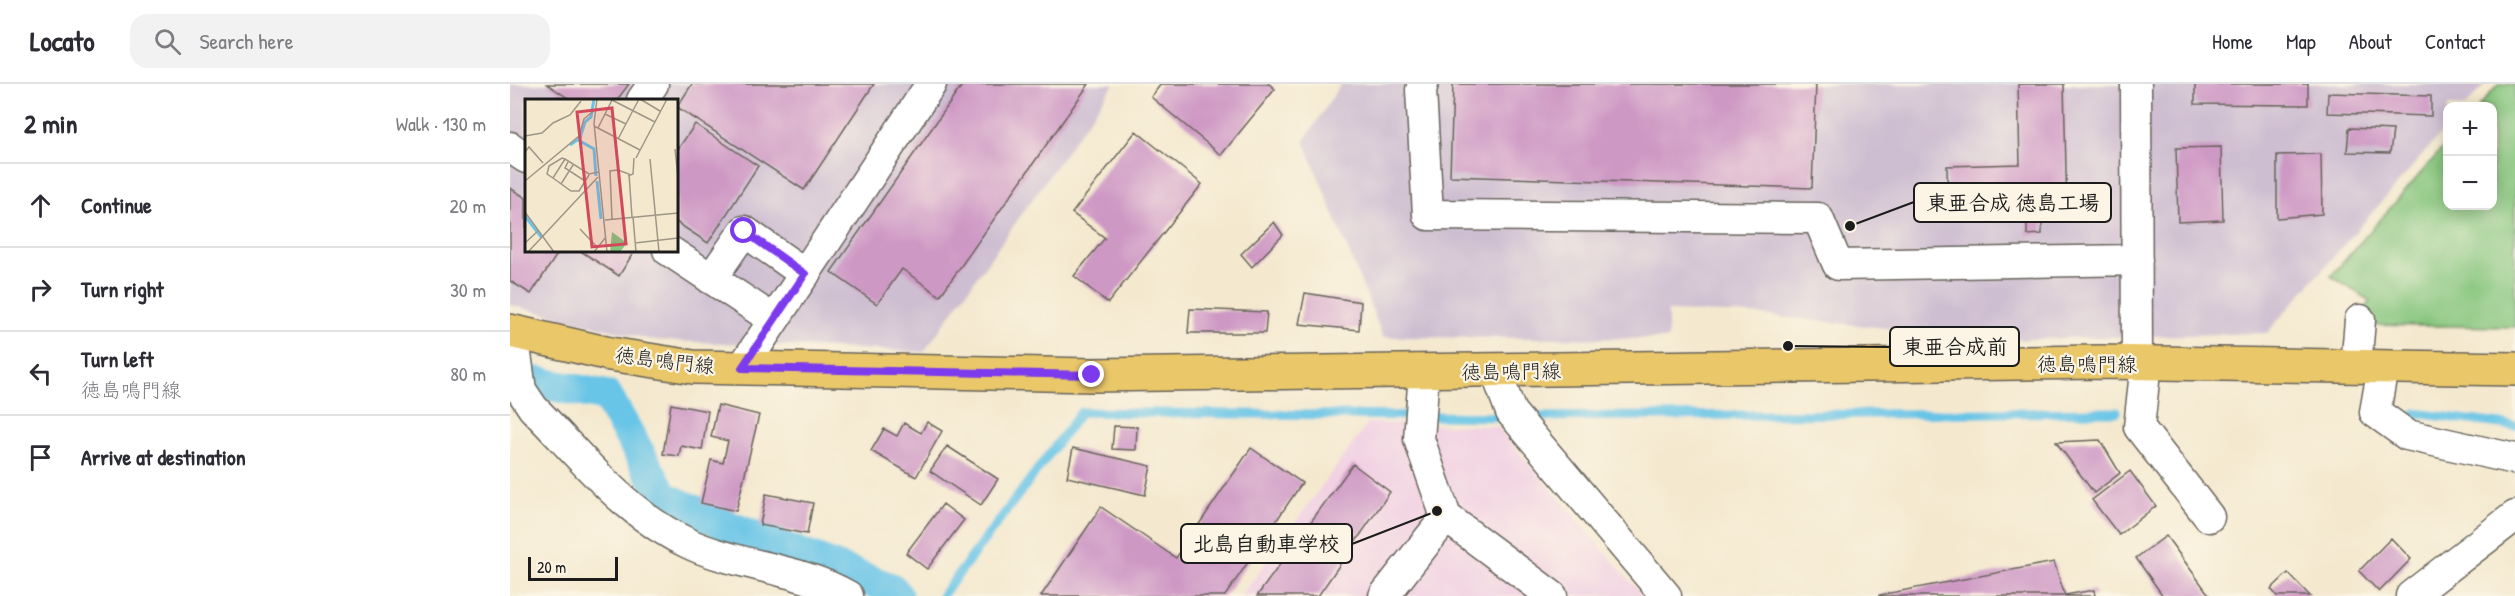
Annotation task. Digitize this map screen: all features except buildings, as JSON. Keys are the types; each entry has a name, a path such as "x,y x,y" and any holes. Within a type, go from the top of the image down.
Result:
{"main road":[{"name":"徳島鳴門線","path":"512,331 610,354 669,363 742,368 1092,375 2142,363 2515,369"}],"street":[{"path":"643,99 652,84"},
{"path":"742,368 931,84"},
{"path":"1423,84 1421,90 1428,215 1818,219 1838,265 2137,260"},
{"path":"2136,84 2137,260 2142,363 2139,427 2209,517"},
{"path":"510,147 525,157"},
{"path":"711,279 744,231 805,274"},
{"path":"671,252 774,320"},
{"path":"2360,320 2370,367 2375,412 2406,435 2515,459"},
{"path":"512,331 521,390 533,408 630,508 657,527 692,545 736,561 828,585 848,596"},
{"path":"1424,372 1419,439 1446,517 1538,592"},
{"path":"1496,372 1511,412 1666,596"},
{"path":"2411,596 2515,516"},
{"path":"1384,596 1446,517"}],"shaded area":[{"path":"510,84 1114,84 924,352 652,340 510,305"},
{"path":"1341,84 2486,84 2470,102 2443,102 2443,132 2267,333 2000,340 1752,314 1668,311 1668,339 1383,337 1304,141"},
{"path":"1368,423 1497,426 1643,596 1241,596"}],"green space":[{"path":"2499,84 2515,84 2515,327 2352,325 2370,301 2331,276 2443,148 2443,210 2497,210 2497,102 2483,102"}],"waterway":[{"path":"510,377 607,396 664,497 730,527 892,589 897,596"},
{"path":"942,596 1081,412 1508,417"},
{"path":"1525,417 2117,412"},
{"path":"2415,413 2515,426"}],"place":[{"name":"東亜合成 徳島工場","path":"1850,226"},
{"name":"東亜合成前","path":"1788,346"},
{"name":"北島自動車学校","path":"1437,511"}],"route":[{"path":"744,231 805,274 742,368 1092,375"}]}
